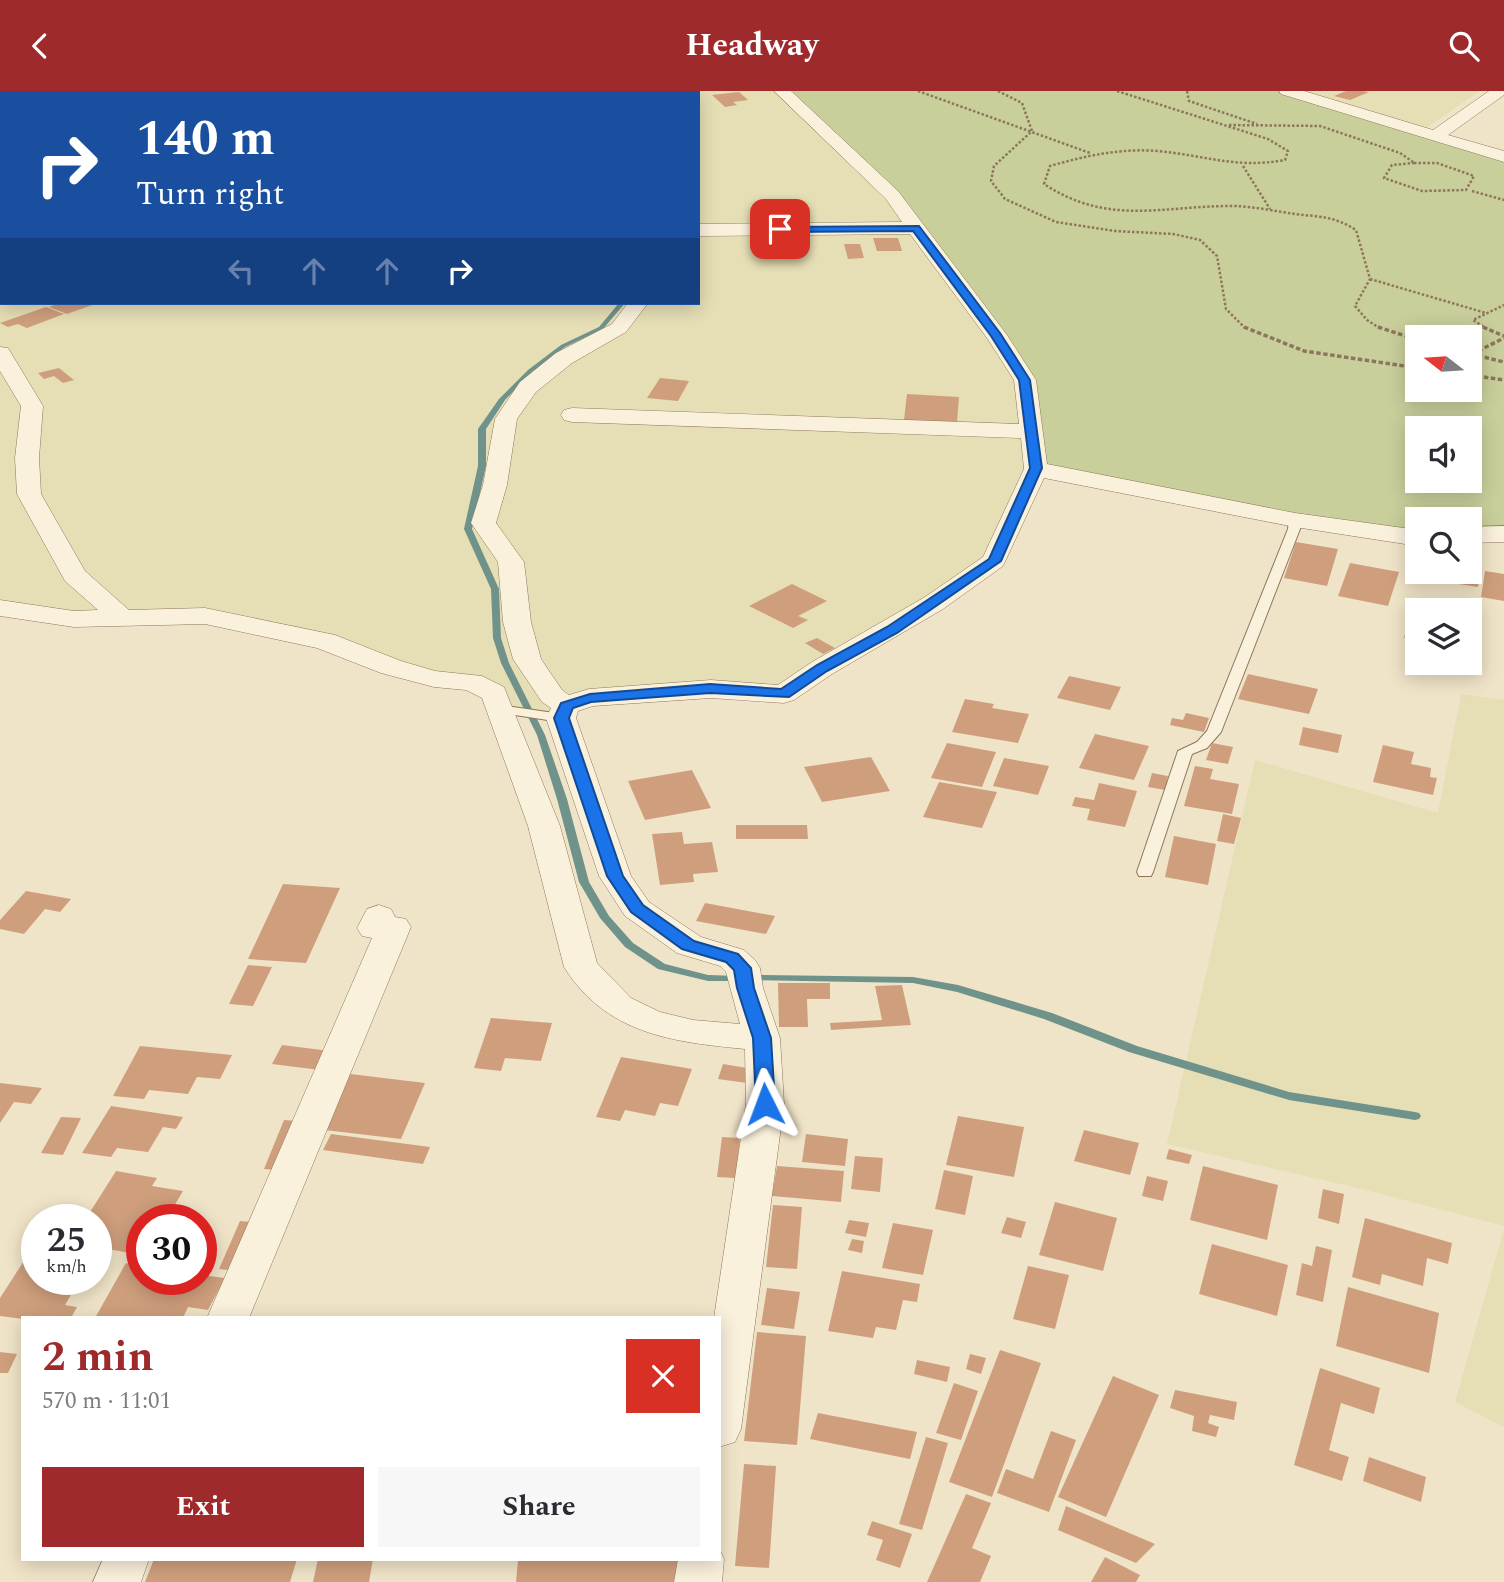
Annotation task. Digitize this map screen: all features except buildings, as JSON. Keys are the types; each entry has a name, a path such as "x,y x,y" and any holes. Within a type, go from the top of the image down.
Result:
{"street":[{"path":"564,712 590,698 710,689 784,694 822,668 892,630 995,561 1036,468 1024,380 996,335 892,195 782,91"},
{"path":"1287,91 1504,157"},
{"path":"1437,135 1499,91"},
{"path":"700,230 915,228"},
{"path":"636,305 619,328 564,358 528,387 506,419 495,485 483,523 511,562 517,622 527,659 564,712 615,876 637,909 688,945 732,958 743,968 746,988 762,1038 765,1104 721,1415"},
{"path":"0,353 33,406 27,458 29,494 74,575 124,619"},
{"path":"572,415 1032,431"},
{"path":"1036,468 1295,520 1405,535"},
{"path":"1482,535 1504,534"},
{"path":"0,608 74,619 205,616 325,641 391,667 434,679 472,682 494,693 544,827 581,967 619,1006 650,1022 694,1032 762,1038"},
{"path":"229,1316 394,927 373,928 379,916"},
{"path":"117,1582 125,1561"},
{"path":"698,1582 701,1561"}],"lane":[{"path":"1145,872 1185,751 1202,745 1214,732 1294,529 1295,520"},
{"path":"500,709 564,712"}],"path":[{"path":"918,91 1090,153"},
{"path":"999,91 1021,103 1032,131"},
{"path":"1117,91 1268,139 1288,151 1285,160 1258,166 1227,165 1171,153 1123,150 1090,153 1050,166 1045,184 1067,199 1110,210 1159,212 1232,206 1338,219 1356,230 1370,279 1355,306 1362,320 1387,332 1405,337"},
{"path":"1187,91 1189,101 1262,125"},
{"path":"1225,125 1320,127 1400,153 1413,163 1437,163 1474,176 1466,190 1426,192 1384,178 1392,165 1413,163"},
{"path":"1032,131 995,166 991,181 1004,199 1056,222 1115,231 1173,234 1200,240 1217,256 1226,309 1247,330 1304,351 1405,366"},
{"path":"1242,165 1270,210"},
{"path":"1472,191 1504,200"},
{"path":"1370,279 1486,313"},
{"path":"1504,305 1473,320 1473,323 1504,337"},
{"path":"1482,348 1504,337"},
{"path":"1482,356 1504,362"},
{"path":"1482,377 1504,380"}],"shaded area":[{"path":"700,91 782,91 863,167 1025,380 1036,469 1002,547 784,694 590,698 561,718 500,709 494,693 269,628 0,608 0,305 700,305"},
{"path":"1287,91 1480,91 1423,130"},
{"path":"1461,694 1504,700 1504,1226 1358,1188 1167,1144 1255,760 1438,813"},
{"path":"1504,1229 1504,1427 1455,1402"}],"green space":[{"path":"782,91 1287,91 1504,157 1504,534 1482,535 1482,507 1405,507 1405,536 1036,469 1025,381 915,228"}],"waterway":[{"path":"620,305 601,328 563,346 530,371 502,399 482,429 482,466 468,529 495,589 497,638 505,663 541,735 562,799 584,882 605,918 629,945 662,967 708,978 735,978"},
{"path":"755,978 913,980 958,989 1048,1016 1133,1049 1289,1096 1415,1116"}],"route":[{"path":"765,1104 762,1038 746,988 743,968 732,958 688,945 637,909 615,876 591,810 561,718 566,706 590,698 710,689 784,694 822,668 892,630 995,561 1036,468 1024,380 996,335 915,228 780,229"}]}
